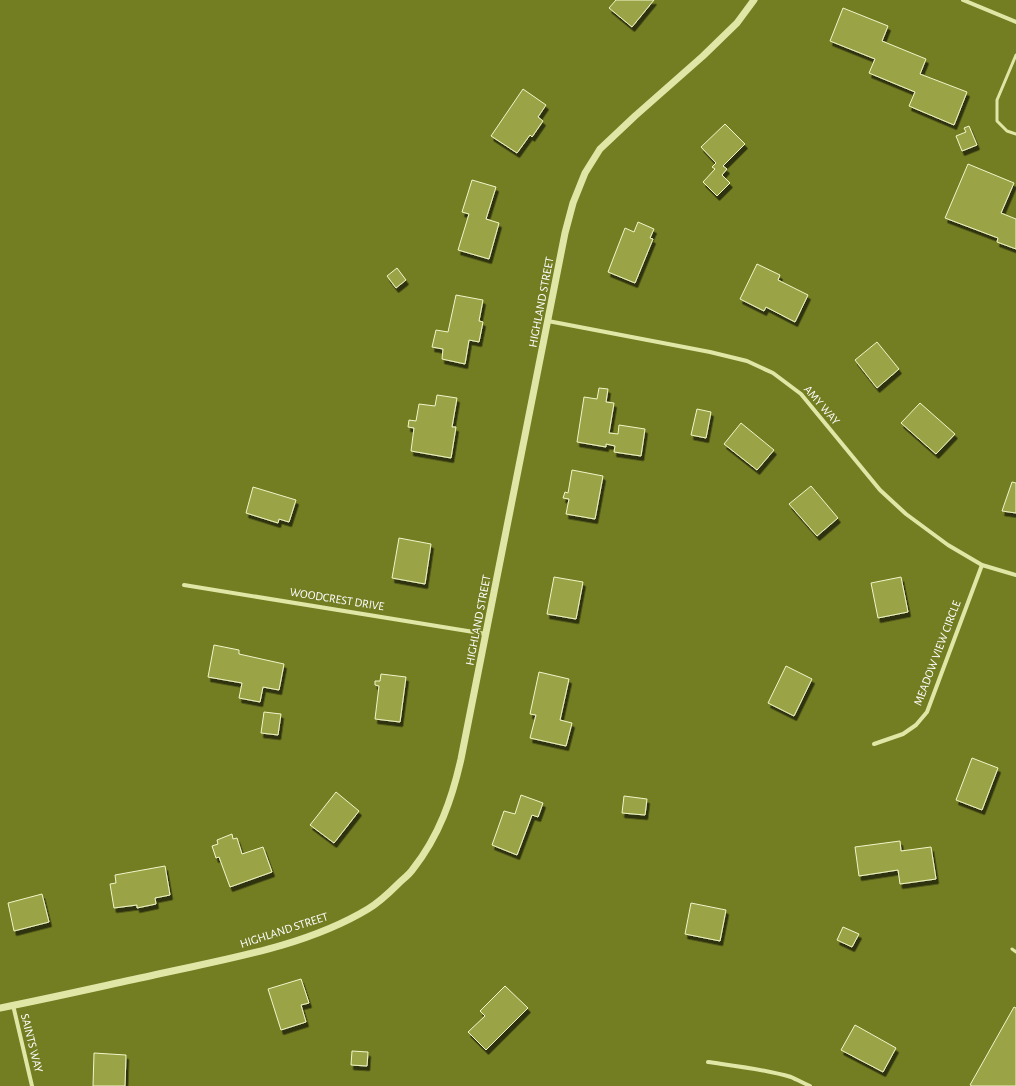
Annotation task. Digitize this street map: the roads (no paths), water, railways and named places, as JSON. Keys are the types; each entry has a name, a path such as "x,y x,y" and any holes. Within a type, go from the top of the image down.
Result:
{"street":[{"name":"HIGHLAND STREET","path":"0,1008 228,959 317,933 344,922 369,908 392,890 413,870 430,844 445,816 455,788 573,203 585,173 600,149 703,56 737,23 754,0"},
{"path":"963,0 1016,22"},
{"name":"AMY WAY","path":"548,321 710,352 747,361 773,373 801,394 880,490 906,514 948,545 982,565 1016,575"},
{"name":"MEADOW VIEW CIRCLE","path":"874,744 903,734 916,725 926,712 982,565"},
{"name":"WOODCREST DRIVE","path":"184,585 486,634"},
{"name":"SAINTS WAY","path":"13,1006 32,1086"},
{"path":"708,1062 773,1072 810,1086"}],"lane":[{"path":"1016,55 997,100 996,121 1007,131 1016,134"},
{"path":"1012,949 1016,952"}]}
